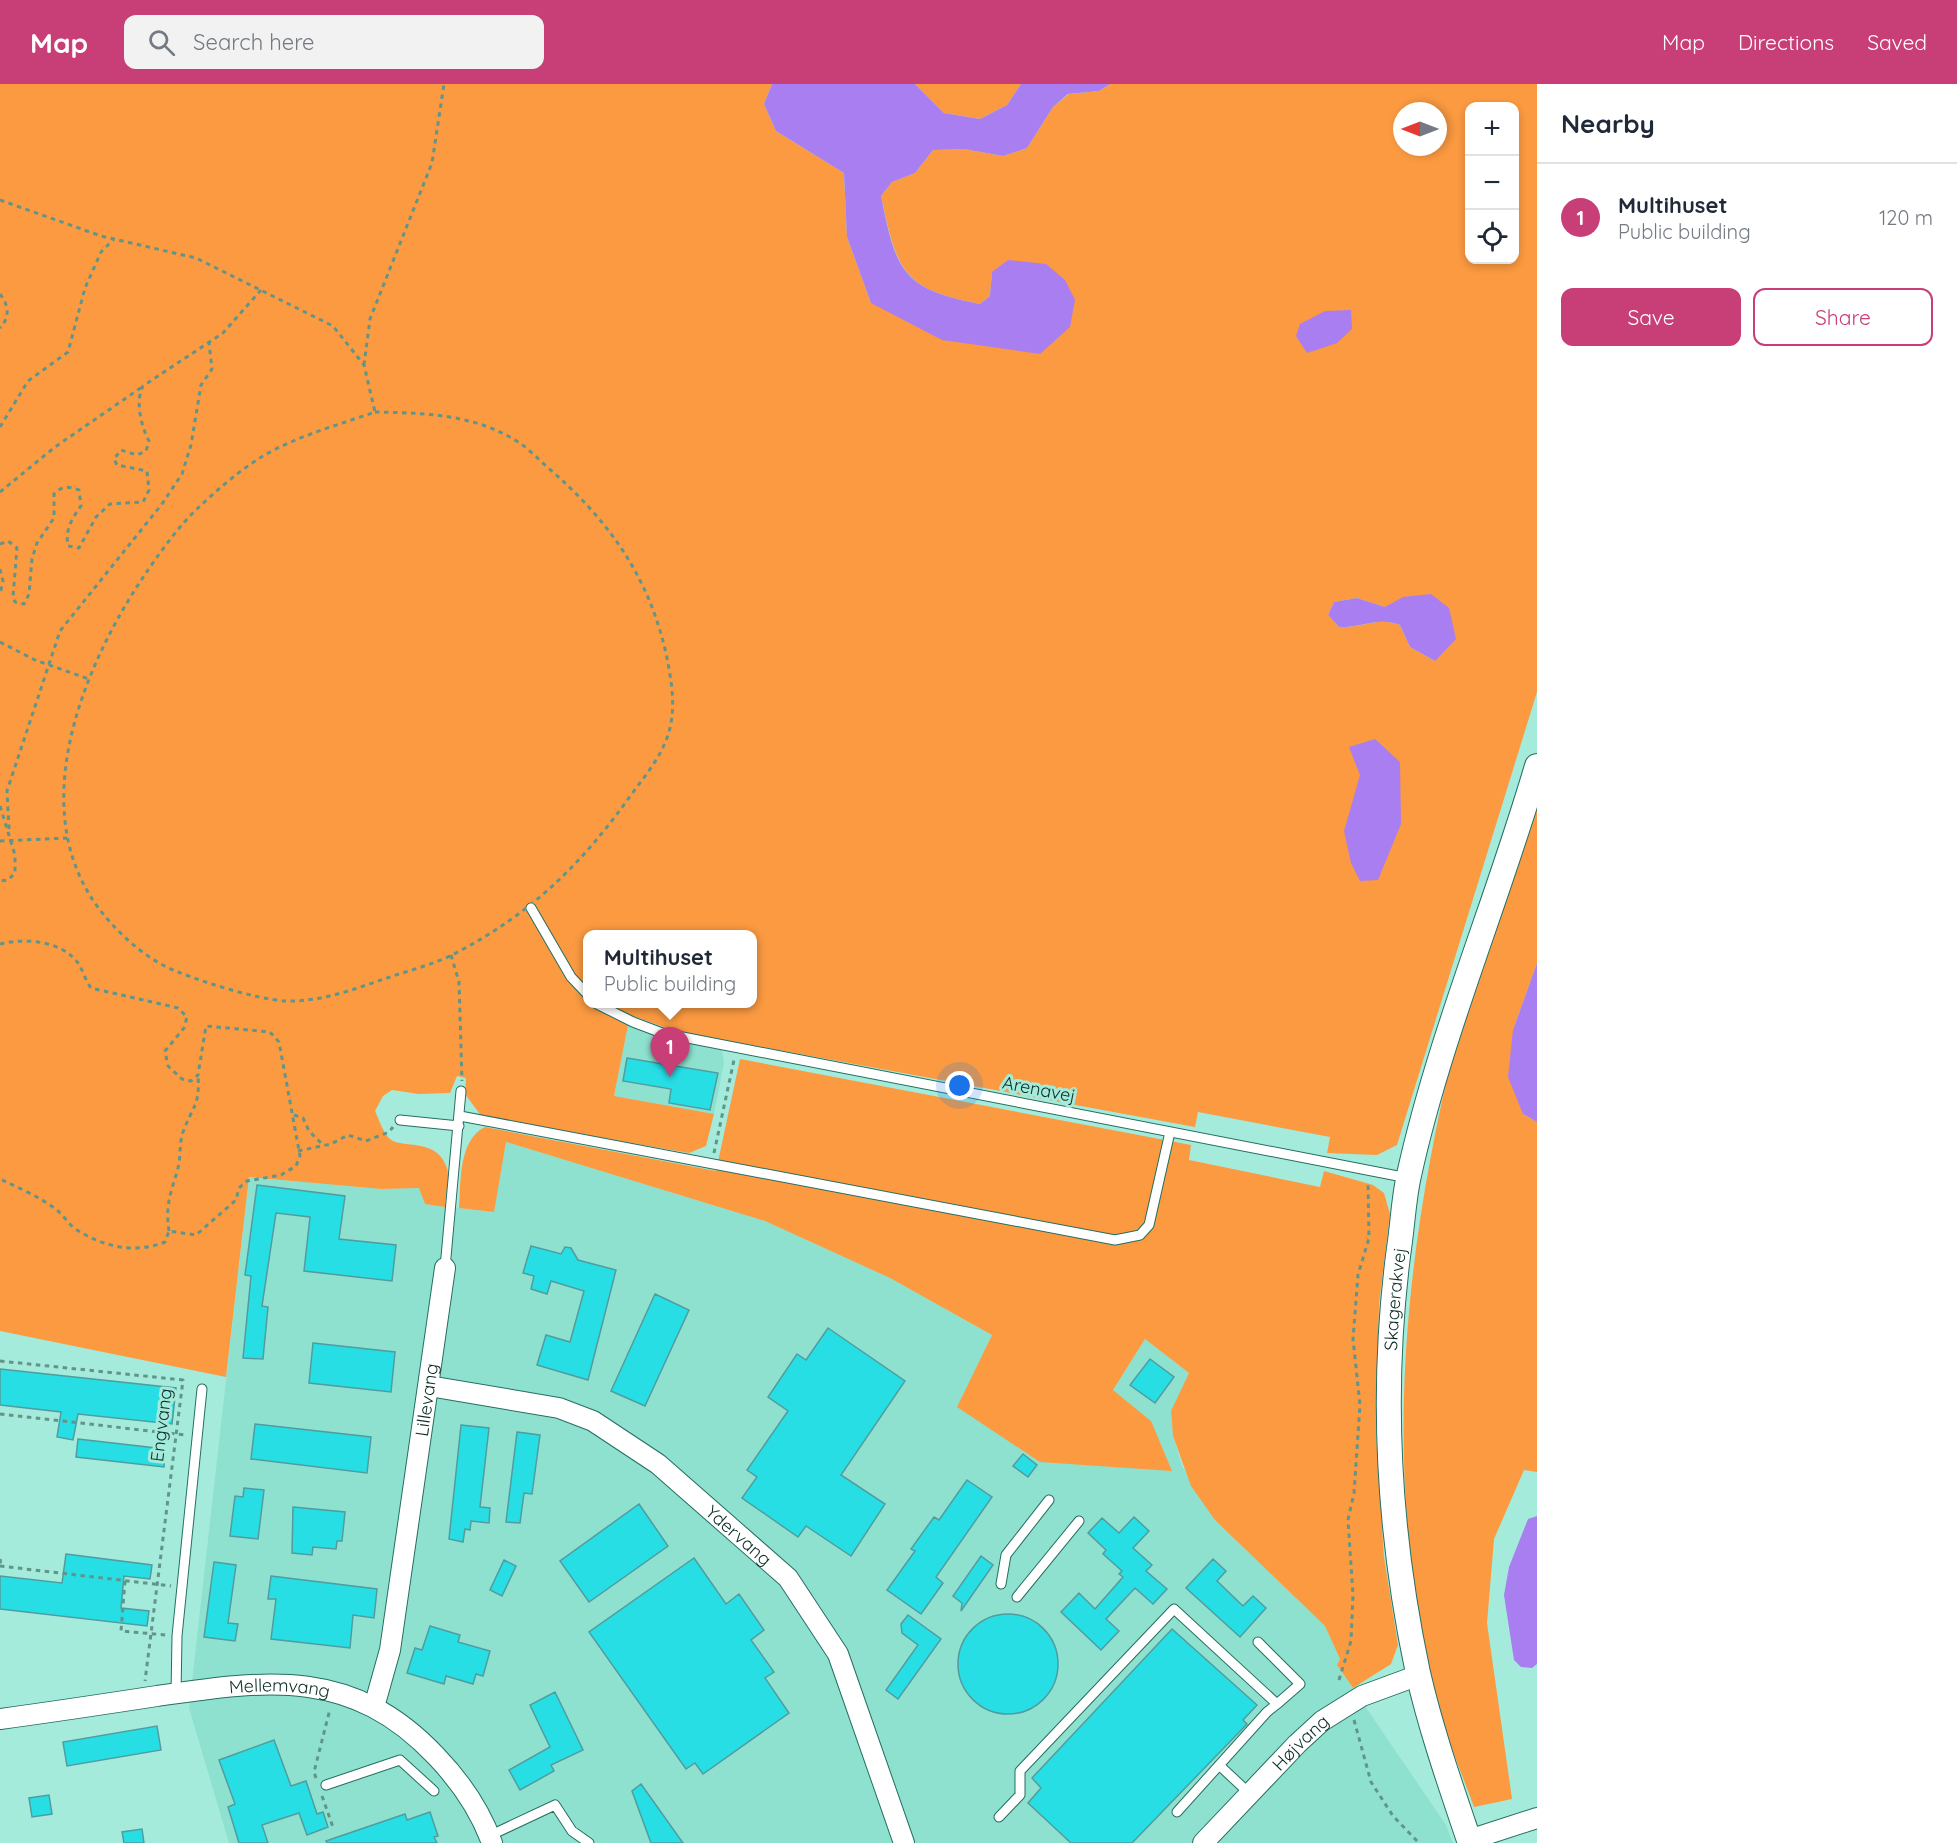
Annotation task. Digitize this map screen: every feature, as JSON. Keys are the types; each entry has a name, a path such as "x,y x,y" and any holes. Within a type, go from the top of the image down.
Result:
{"street":[{"name":"Skagerakvej","path":"1470,1842 1419,1675 1399,1571 1389,1436 1392,1300 1408,1178 1432,1084 1537,766"},
{"name":"Lillevang","path":"374,1707 390,1650 445,1268"},
{"name":"Ydervang","path":"429,1386 559,1408 593,1421 658,1464 788,1578 838,1654 904,1843"},
{"name":"Højvang","path":"1203,1843 1322,1721 1362,1696 1419,1675"},
{"name":"Mellemvang","path":"0,1719 268,1683 302,1685 335,1693 374,1707 423,1742 457,1778 490,1840"},
{"path":"1470,1842 1537,1818"}],"lane":[{"path":"531,908 571,977 583,990"},
{"name":"Arenavej","path":"605,1008 662,1033 1408,1178"},
{"name":"Lillevang","path":"445,1268 462,1091"},
{"path":"460,1116 1115,1240 1140,1235 1149,1225 1170,1132"},
{"path":"400,1120 459,1126"},
{"name":"Engvang","path":"176,1694 177,1636 202,1389"},
{"path":"1001,1584 1006,1555 1049,1500"},
{"path":"1017,1597 1079,1521"},
{"path":"999,1817 1020,1795 1020,1771 1174,1609 1277,1704"},
{"path":"1177,1812 1266,1712 1300,1684 1258,1642"},
{"path":"323,1786 400,1760 434,1791"},
{"path":"1219,1765 1250,1794"},
{"path":"490,1840 555,1805 572,1831 589,1843"}],"path":[{"path":"375,412 364,365 370,319 432,163 444,84"},
{"path":"0,200 114,239 196,258 333,326 364,365"},
{"path":"0,427 28,381 68,352 86,288 101,252 114,239"},
{"path":"0,492 55,447 223,333 261,290"},
{"path":"0,294 7,305 7,317 0,328"},
{"path":"0,881 8,880 15,873 7,791 24,747 60,631 162,504 182,474 191,445 201,386 212,369 209,343"},
{"path":"0,544 8,541 17,549 13,597 15,602 24,604 29,594 32,558 37,543 54,518 54,494 58,489 69,486 80,490 81,506 73,517 66,536 68,546 79,549 96,517 110,504 143,502 149,490 147,471 117,465 114,459 121,450 137,455 146,451 149,441 144,430 138,395 143,386"},
{"path":"375,412 430,413 476,423 518,442 568,484 615,536 643,581 662,636 672,684 671,722 662,751 604,833 531,908 451,955 331,997 284,1001 222,986 172,970 129,943 98,910 80,875 67,838 64,792 67,750 79,702 89,679 119,612 158,556 195,511 263,456 315,433 375,412"},
{"path":"0,569 3,581 0,594"},
{"path":"0,642 48,664 89,679"},
{"path":"0,806 9,829"},
{"path":"0,841 67,838"},
{"path":"0,944 19,940 45,941 78,962 91,988 178,1008 187,1017 184,1028 165,1051 168,1066 182,1078 191,1081 198,1075"},
{"path":"451,955 459,982 462,1013 462,1091"},
{"path":"0,1179 25,1190 57,1210 76,1230 122,1249 148,1249 165,1242 169,1231 166,1209 174,1176 178,1170 183,1133 199,1098 198,1075 206,1026 270,1032 279,1042 294,1115 300,1156 296,1166 281,1175 247,1181 239,1188 236,1200 195,1235 169,1231"},
{"path":"712,1164 736,1047"},
{"path":"294,1115 303,1118 309,1131 322,1144"},
{"path":"298,1152 322,1144 331,1144 348,1135 366,1141 389,1132 400,1120"},
{"path":"1339,1680 1351,1641 1353,1594 1348,1520 1354,1493 1360,1406 1353,1339 1358,1275 1369,1238 1366,1170"},
{"name":"Engvang","path":"0,1361 183,1380 146,1681 134,1682"},
{"path":"0,1414 197,1437"},
{"path":"0,1559 1,1566 182,1588"},
{"path":"125,1581 121,1631 177,1636"},
{"path":"317,1780 314,1772 335,1693"},
{"path":"1350,1704 1371,1782 1393,1816 1419,1843"},
{"path":"323,1786 334,1830"}],"shaded area":[{"path":"0,84 772,84 764,104 776,131 844,173 847,237 871,303 1040,354 992,272 990,296 980,304 933,291 918,283 899,259 892,242 881,196 892,182 915,173 933,150 964,149 1003,156 1027,148 1053,107 1069,94 1099,91 1110,84 1537,84 1537,692 1397,1145 1377,1155 1327,1153 1330,1137 1198,1112 1195,1127 675,1031 630,1015 614,1096 714,1114 706,1146 689,1153 482,1117 465,1094 466,1078 457,1076 450,1093 419,1094 392,1090 383,1096 375,1111 386,1134 393,1141 426,1147 435,1151 442,1158 448,1172 445,1207 425,1204 419,1188 381,1189 249,1177 226,1377 0,1331","holes":["1357,598 1385,607 1435,661 1410,647 1400,625 1378,622 1339,627 1328,615 1334,602"]},
{"path":"772,84 915,84 944,113 980,119 1007,105 1021,84 1110,84 1099,91 1068,94 1053,107 1027,148 1003,156 964,149 933,150 915,173 892,182 881,196 898,259 906,272 918,283 933,291 980,304 990,296 992,272 1008,260 1046,264 1065,280 1075,300 1070,327 1040,354 942,340 871,303 847,237 844,173 776,131 764,104"},
{"path":"915,84 1021,84 1007,105 980,119 944,113"},
{"path":"1351,310 1352,329 1337,343 1307,353 1296,336 1300,324 1325,311"},
{"path":"1431,594 1449,608 1456,639 1435,661 1410,647 1400,625 1377,622 1339,627 1328,615 1334,602 1357,598 1385,607 1403,597"},
{"path":"1375,739 1400,762 1401,824 1378,880 1360,881 1351,863 1344,831 1360,775 1349,747"},
{"path":"1537,796 1537,963 1513,1030 1523,1114 1537,1122 1537,1472 1524,1470 1494,1539 1487,1623 1512,1799 1474,1807 1436,1699 1419,1617 1408,1535 1404,1454 1405,1373 1411,1292 1422,1211 1436,1130 1454,1048"},
{"path":"1537,963 1537,1122 1523,1114 1508,1077 1513,1030"},
{"path":"628,1025 659,1037 722,1050 724,1063 714,1114 614,1096"},
{"path":"740,1059 1191,1145 1189,1160 1320,1187 1324,1171 1373,1185 1384,1193 1390,1214 1379,1304 1376,1434 1384,1557 1398,1645 1391,1664 1353,1688 1337,1665 1340,1659 1325,1626 1215,1520 1191,1486 1173,1436 1171,1411 1189,1373 1145,1339 1113,1390 1151,1421 1172,1471 1040,1462 957,1407 992,1335 890,1278 765,1221 506,1142 494,1212 459,1208 465,1152 476,1133 485,1127 716,1171"},
{"path":"506,1142 765,1221 890,1278 992,1335 957,1407 1151,1421 1113,1390 1145,1339 1189,1373 1171,1411 1173,1436 1182,1466 1215,1520 1325,1626 1340,1659 1337,1665 1446,1825 1453,1843 229,1843 189,1708 249,1177 381,1189 420,1188 425,1204 493,1212"},
{"path":"1537,1516 1537,1664 1532,1668 1521,1667 1514,1660 1504,1595 1509,1567 1528,1519"}],"building":[{"path":"627,1058 718,1073 710,1110 669,1103 671,1089 623,1081"},
{"path":"257,1185 345,1196 339,1239 396,1245 392,1281 304,1271 310,1217 276,1213 262,1306 268,1307 263,1359 243,1358 251,1276 245,1275"},
{"path":"531,1246 561,1254 565,1247 571,1248 578,1260 616,1270 588,1380 537,1365 546,1335 570,1342 584,1291 551,1281 547,1294 531,1289 534,1276 523,1273"},
{"path":"655,1294 689,1310 645,1406 611,1391"},
{"path":"828,1328 905,1381 841,1475 885,1504 851,1556 806,1526 798,1537 742,1498 757,1477 747,1470 788,1411 768,1397 797,1354 806,1360"},
{"path":"313,1343 395,1352 391,1392 309,1383"},
{"path":"1150,1359 1174,1377 1155,1403 1130,1385"},
{"path":"0,1369 176,1388 172,1424 78,1414 73,1440 57,1437 61,1412 0,1405"},
{"path":"255,1424 371,1437 367,1473 251,1459"},
{"path":"461,1425 489,1428 480,1507 490,1508 489,1523 471,1521 470,1530 465,1529 463,1542 449,1539"},
{"path":"517,1432 540,1435 532,1494 524,1493 520,1523 506,1522"},
{"path":"78,1439 165,1449 164,1467 76,1457"},
{"path":"1023,1454 1037,1465 1028,1477 1013,1466"},
{"path":"967,1480 992,1497 936,1577 943,1583 921,1614 887,1590 915,1551 911,1549 934,1517 939,1520"},
{"path":"244,1488 264,1490 258,1539 230,1536 235,1496 243,1497"},
{"path":"639,1504 668,1546 589,1602 560,1561"},
{"path":"293,1507 345,1512 342,1541 337,1541 336,1549 313,1547 312,1555 292,1553"},
{"path":"1134,1517 1149,1531 1133,1548 1152,1565 1146,1571 1167,1589 1153,1604 1135,1588 1106,1619 1119,1631 1101,1650 1061,1612 1079,1593 1095,1609 1123,1577 1119,1574 1122,1571 1103,1554 1106,1550 1088,1533 1102,1518 1119,1533"},
{"path":"66,1554 152,1565 150,1579 124,1576 121,1608 149,1611 147,1626 0,1609 0,1576 62,1583"},
{"path":"981,1556 993,1565 961,1611 962,1603 953,1596"},
{"path":"694,1558 726,1604 739,1594 764,1630 751,1640 774,1672 765,1678 789,1713 703,1774 695,1763 686,1769 589,1632"},
{"path":"1213,1559 1226,1571 1217,1581 1243,1606 1253,1596 1266,1608 1240,1637 1186,1588"},
{"path":"504,1560 516,1566 502,1596 490,1590"},
{"path":"214,1562 236,1565 228,1623 238,1624 235,1641 204,1637"},
{"path":"271,1576 377,1589 374,1618 353,1615 350,1648 271,1639 276,1599 268,1599"},
{"path":"1008,1614 1027,1618 1044,1628 1054,1645 1058,1664 1054,1683 1044,1700 1027,1710 1008,1714 989,1710 972,1700 962,1683 958,1664 962,1645 972,1628 989,1618"},
{"path":"908,1615 941,1639 898,1699 886,1690 918,1645 902,1633 901,1624"},
{"path":"430,1626 460,1635 458,1642 490,1651 483,1676 476,1674 473,1684 446,1676 444,1684 407,1673 415,1648 422,1650"},
{"path":"1172,1629 1257,1705 1243,1720 1247,1724 1132,1843 1071,1843 1028,1803 1041,1788 1032,1778"},
{"path":"555,1692 583,1750 551,1765 554,1771 520,1790 509,1770 550,1747 530,1705"},
{"path":"157,1726 161,1750 67,1766 63,1742"},
{"path":"274,1740 291,1786 306,1781 317,1814 323,1812 328,1827 307,1835 299,1813 262,1825 268,1843 239,1843 228,1807 235,1804 219,1760"},
{"path":"641,1784 683,1843 651,1843 632,1791"},
{"path":"49,1795 52,1814 32,1817 29,1798"},
{"path":"430,1812 438,1836 434,1837 437,1843 327,1843 326,1841 405,1814 407,1820"},
{"path":"142,1829 144,1843 124,1843 122,1832"}],"place":[{"name":"Multihuset","path":"670,1077"}]}
